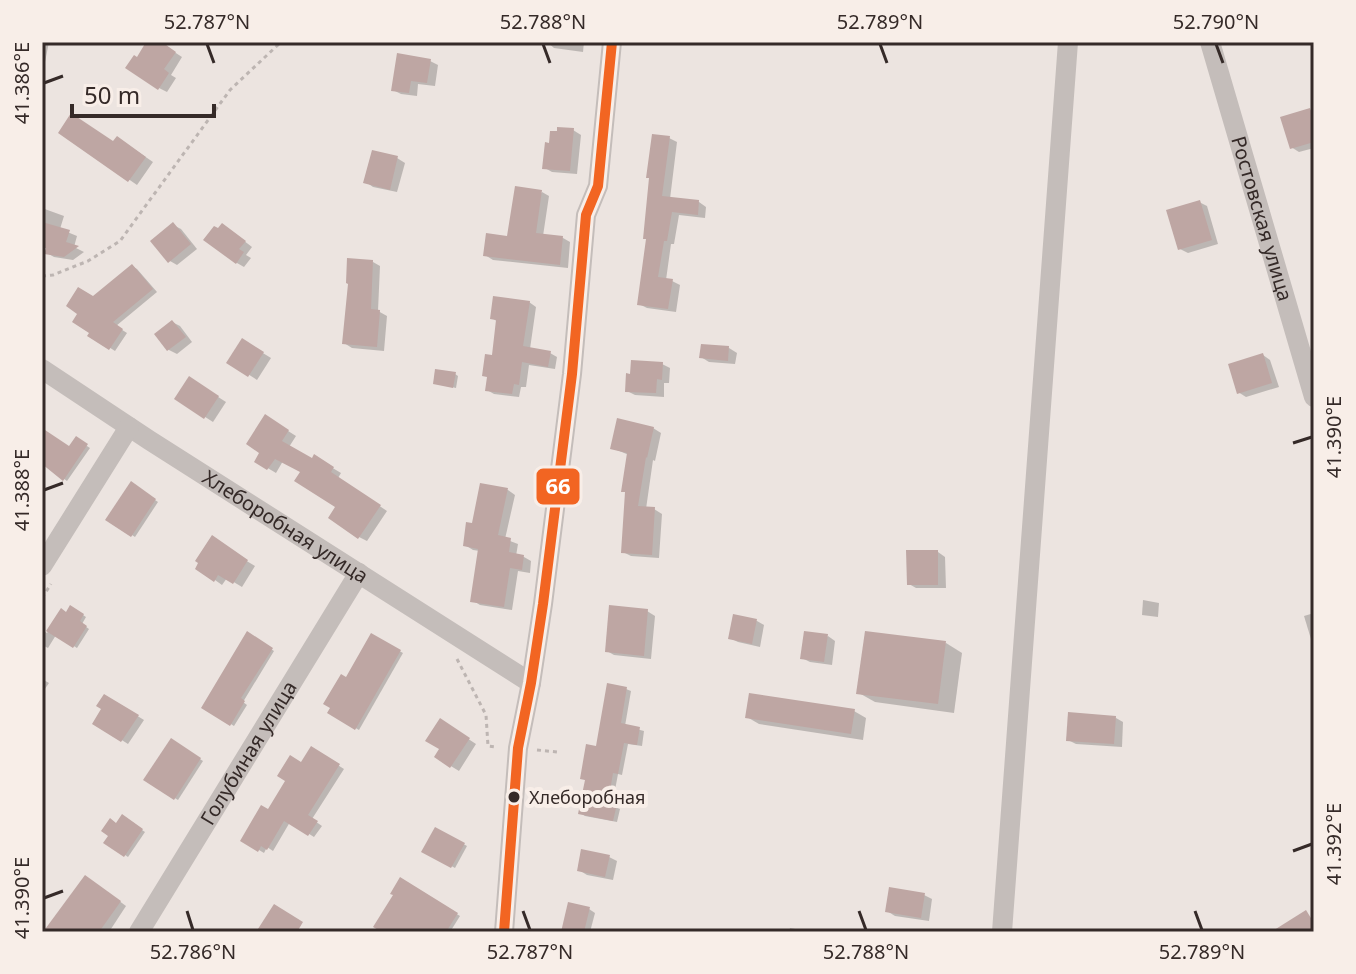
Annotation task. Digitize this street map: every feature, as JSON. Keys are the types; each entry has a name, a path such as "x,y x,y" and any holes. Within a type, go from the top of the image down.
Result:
{"street":[{"path":"504,932 518,748 531,683 572,374 586,215 598,186 612,42"},
{"path":"1002,932 1068,42"},
{"name":"Ростовская улица","path":"1210,42 1314,397"},
{"name":"Хлеборобная улица","path":"42,369 531,683"},
{"path":"42,566 129,427"},
{"name":"Голубиная улица","path":"139,932 359,573"}],"path":[{"path":"42,276 53,275 88,261 120,241 230,90 281,42"},
{"path":"457,659 486,715 488,746 558,752"}],"building":[{"path":"146,42 162,42 176,52 164,69 169,73 158,90 125,68 134,55 137,57"},
{"path":"397,53 431,59 427,83 411,81 409,93 391,91"},
{"path":"1310,108 1314,121 1314,142 1290,149 1280,117"},
{"path":"71,113 113,141 117,136 146,157 128,182 58,133"},
{"path":"557,127 574,128 570,171 542,169 545,142 549,143 550,131 557,131"},
{"path":"652,134 670,136 662,196 699,200 698,215 672,212 658,277 673,279 668,309 637,305 646,239 643,239 649,178 646,178"},
{"path":"372,150 398,156 390,190 363,183"},
{"path":"515,186 542,190 536,233 563,236 560,265 483,256 486,233 507,236"},
{"path":"1200,200 1212,240 1178,250 1166,210"},
{"path":"42,222 70,230 66,242 79,246 64,257 44,254"},
{"path":"173,222 191,244 168,263 150,241"},
{"path":"222,223 246,241 239,249 244,252 236,264 203,240 214,226 218,228"},
{"path":"347,258 373,260 371,309 380,310 377,347 342,344 348,284"},
{"path":"132,264 153,289 113,322 123,329 109,350 72,322 77,314 66,306 78,287 93,296"},
{"path":"493,296 530,301 523,346 551,351 548,367 522,362 519,385 514,384 512,394 485,391 487,377 482,376 485,354 492,355 496,320 490,319"},
{"path":"172,320 186,337 167,351 154,334"},
{"path":"242,338 264,352 248,377 226,363"},
{"path":"701,344 729,346 728,361 699,358"},
{"path":"1263,353 1272,383 1237,394 1228,364"},
{"path":"631,360 663,362 662,380 657,379 656,393 625,392 626,373 630,374"},
{"path":"435,369 456,372 453,388 433,384"},
{"path":"189,376 219,396 204,419 174,399"},
{"path":"265,414 289,430 282,441 312,458 314,454 334,467 331,472 381,505 358,539 328,518 335,507 294,481 300,472 275,459 267,470 254,462 259,453 246,444"},
{"path":"617,418 654,427 638,506 655,507 652,555 621,553 625,492 621,492 627,453 610,449"},
{"path":"42,428 69,446 76,436 88,444 63,481 42,464"},
{"path":"131,481 156,499 131,537 105,520"},
{"path":"480,483 508,488 498,535 511,538 509,552 524,555 522,570 510,568 504,607 470,602 478,549 463,546 466,522 472,523"},
{"path":"212,535 248,560 233,584 218,575 214,582 195,569 198,563 195,561"},
{"path":"906,550 938,550 938,585 907,585"},
{"path":"70,605 84,614 80,621 87,626 73,648 46,631 61,608 66,612"},
{"path":"609,605 648,609 644,656 605,652"},
{"path":"733,614 757,619 752,644 728,639"},
{"path":"247,631 273,648 241,698 245,701 230,726 201,708"},
{"path":"804,631 828,634 824,662 800,659"},
{"path":"865,631 946,641 938,704 856,694"},
{"path":"371,633 401,650 355,730 327,713 330,708 323,704 341,674 346,677"},
{"path":"607,683 627,687 621,723 640,727 637,745 624,743 618,774 613,773 608,803 617,804 613,821 578,814 585,780 580,779 586,744 596,746"},
{"path":"749,693 855,709 851,734 745,718"},
{"path":"104,694 139,715 121,742 92,724 101,709 96,706"},
{"path":"1068,712 1116,716 1114,744 1066,741"},
{"path":"440,718 470,738 450,768 434,757 439,749 425,741"},
{"path":"171,738 201,758 174,800 143,780"},
{"path":"311,746 340,764 308,815 318,821 308,836 284,821 267,850 261,846 258,852 240,841 261,805 268,809 285,781 277,776 290,755 301,762"},
{"path":"122,814 143,829 124,857 103,843 108,836 101,831 110,818 116,823"},
{"path":"435,827 465,843 451,868 421,852"},
{"path":"581,849 610,855 605,877 577,871"},
{"path":"85,875 121,901 99,932 43,932"},
{"path":"400,877 458,913 446,932 382,932 373,927"},
{"path":"889,887 925,893 921,918 885,912"},
{"path":"568,902 590,907 584,932 561,932"},
{"path":"274,904 303,922 297,932 256,932"},
{"path":"1306,910 1314,923 1314,932 1271,932"}],"transit line":[{"name":"66","path":"504,932 518,748 543,604 572,374 586,215 598,186 612,42"}],"place":[{"name":"Хлеборобная","path":"514,797"}]}
